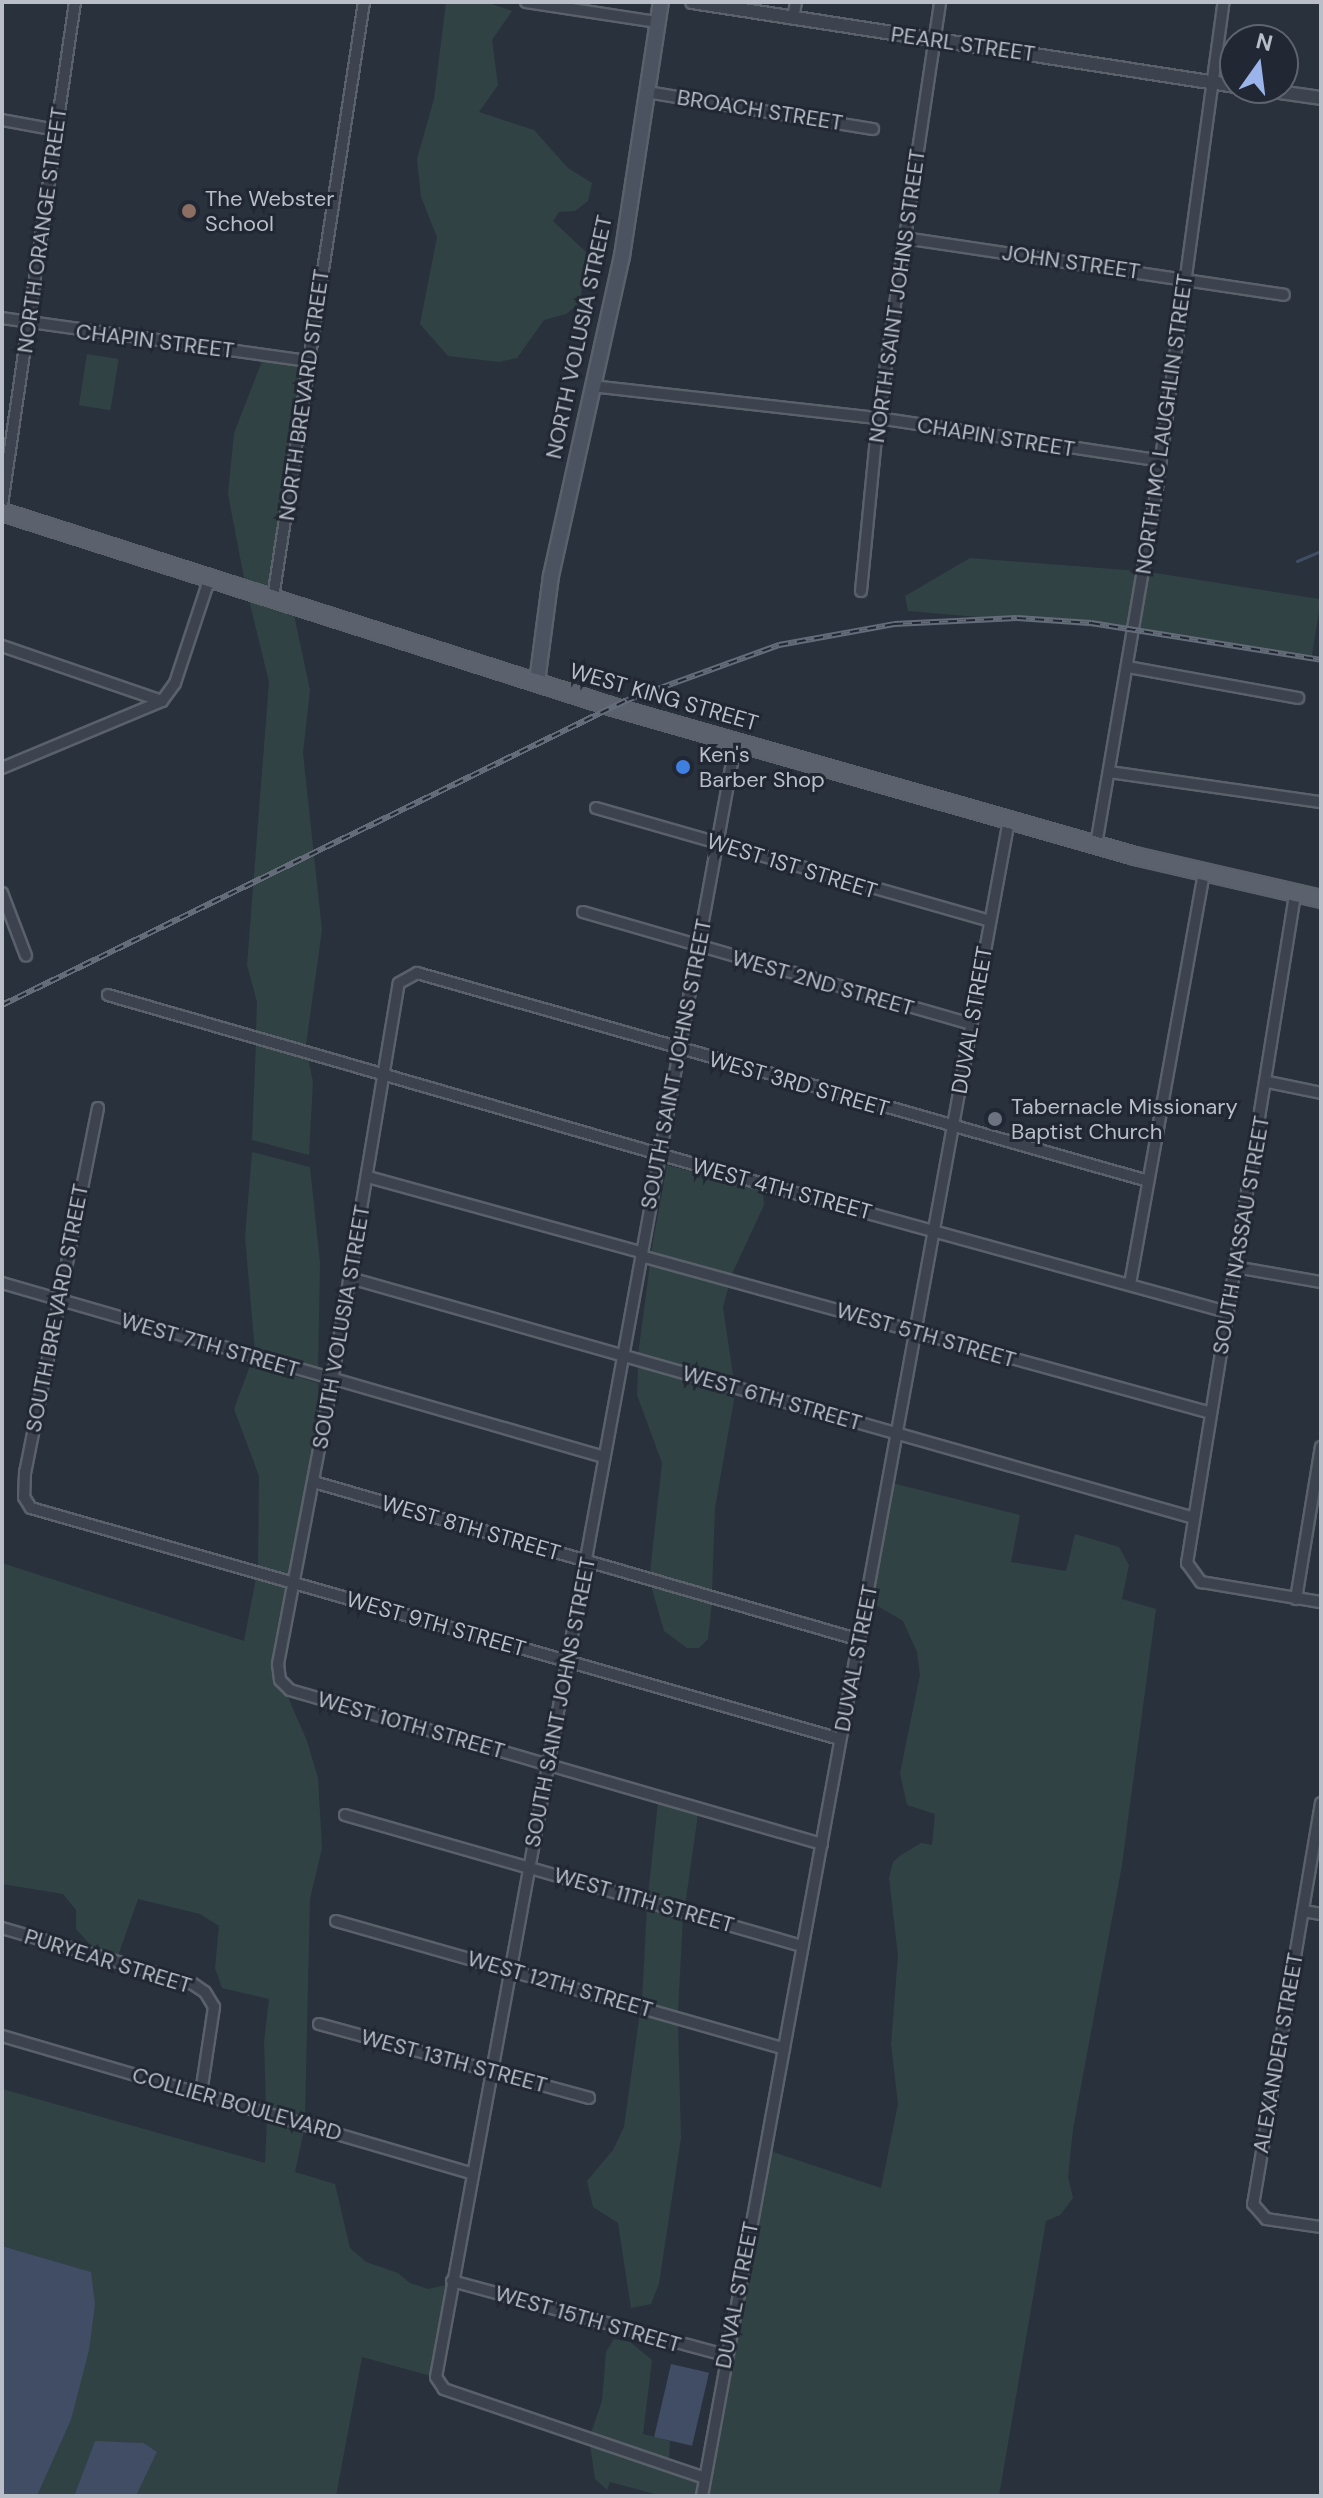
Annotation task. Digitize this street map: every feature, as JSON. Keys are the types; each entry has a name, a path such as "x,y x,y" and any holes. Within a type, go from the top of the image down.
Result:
{"main road":[{"name":"NORTH VOLUSIA STREET","path":"537,682 551,576 622,256 661,2"},
{"name":"WEST KING STREET","path":"2,512 537,682 736,741 1096,845 1204,874 1321,899"}],"street":[{"name":"NORTH ORANGE STREET","path":"2,505 75,2"},
{"name":"NORTH BREVARD STREET","path":"273,598 364,2"},
{"path":"526,2 657,22"},
{"name":"PEARL STREET","path":"692,2 1219,83"},
{"path":"793,19 796,2"},
{"name":"NORTH SAINT JOHNS STREET","path":"861,591 878,418 940,2"},
{"name":"NORTH MC LAUGHLIN STREET","path":"1096,845 1161,461 1224,2"},
{"name":"BROACH STREET","path":"647,92 873,129"},
{"path":"1299,95 1321,98"},
{"path":"2,120 56,130"},
{"name":"JOHN STREET","path":"904,238 1284,295"},
{"name":"CHAPIN STREET","path":"2,318 309,361"},
{"name":"CHAPIN STREET","path":"592,386 878,418 1161,461"},
{"path":"2,768 162,701 175,683 210,577"},
{"path":"2,646 162,701"},
{"path":"1128,667 1298,698"},
{"name":"SOUTH SAINT JOHNS STREET","path":"705,2478 438,2385 452,2281 736,741"},
{"path":"1109,772 1321,802"},
{"name":"WEST 1ST STREET","path":"596,808 990,921"},
{"name":"DUVAL STREET","path":"702,2496 725,2355 860,1640 1009,820"},
{"path":"1130,1284 1204,874"},
{"path":"2,893 26,956"},
{"name":"SOUTH NASSAU STREET","path":"1295,895 1268,1082 1187,1563 1190,1575 1201,1582 1296,1599"},
{"name":"WEST 2ND STREET","path":"583,912 971,1024"},
{"name":"WEST 3RD STREET","path":"405,975 417,973 952,1128 1148,1181"},
{"name":"SOUTH VOLUSIA STREET","path":"280,1680 294,1582 368,1177 399,983 405,975"},
{"name":"WEST 4TH STREET","path":"108,995 1228,1312"},
{"path":"1268,1082 1321,1093"},
{"name":"SOUTH BREVARD STREET","path":"31,1508 24,1497 25,1472 98,1108"},
{"name":"WEST 5TH STREET","path":"368,1177 1211,1413"},
{"path":"1235,1267 1321,1282"},
{"name":"WEST 6TH STREET","path":"350,1278 1194,1518"},
{"name":"WEST 7TH STREET","path":"2,1283 604,1457"},
{"path":"1321,1447 1296,1599 1321,1602"},
{"name":"WEST 8TH STREET","path":"314,1482 860,1640"},
{"name":"WEST 9TH STREET","path":"31,1508 840,1739"},
{"name":"WEST 10TH STREET","path":"280,1680 290,1690 822,1844"},
{"name":"ALEXANDER STREET","path":"1321,1803 1254,2209 1266,2219 1321,2227"},
{"name":"WEST 11TH STREET","path":"345,1815 803,1946"},
{"path":"1304,1911 1321,1914"},
{"name":"WEST 12TH STREET","path":"336,1921 784,2049"},
{"name":"PURYEAR STREET","path":"2,1928 193,1984 205,1992 214,2007 201,2093"},
{"name":"WEST 13TH STREET","path":"319,2024 589,2098"},
{"name":"COLLIER BOULEVARD","path":"2,2036 472,2173"},
{"name":"WEST 15TH STREET","path":"452,2281 725,2355"}],"shaded area":[{"path":"446,2 486,2 512,11 492,40 498,85 479,112 534,130 568,168 592,183 588,201 575,211 559,212 553,221 586,252 580,303 566,314 544,320 517,358 499,362 448,356 420,324 437,237 421,197 417,159 434,99"},
{"path":"87,354 119,359 110,410 79,405"},
{"path":"262,361 303,366 269,590 245,583 228,494 234,433"},
{"path":"970,558 1139,571 1129,630 908,611 905,596"},
{"path":"1149,572 1321,599 1311,659 1139,632"},
{"path":"248,596 293,610 310,690 303,753 322,930 306,1045 256,1031 257,1002 247,965 269,682"},
{"path":"256,1043 308,1057 313,1082 309,1155 252,1140"},
{"path":"252,1152 310,1167 320,1263 318,1370 255,1352 245,1237"},
{"path":"667,1165 763,1191 764,1205 732,1274 651,1253"},
{"path":"650,1264 729,1285 723,1307 734,1382 638,1355"},
{"path":"251,1363 318,1383 319,1419 290,1576 258,1567 259,1476 234,1409"},
{"path":"638,1366 735,1394 715,1508 712,1591 650,1573 662,1463 637,1395"},
{"path":"892,1483 1020,1515 1011,1562 1066,1571 1075,1534 1119,1547 1129,1565 1122,1599 1156,1609 1122,1865 1073,2129 1068,2177 1073,2198 1060,2215 1046,2221 999,2496 707,2496 770,2151 881,2188 898,2104 891,2044 898,1956 889,1878 893,1862 901,1855 921,1843 932,1845 935,1814 907,1805 900,1773 920,1675 917,1652 903,1621 871,1602"},
{"path":"2,1563 244,1641 256,1578 288,1587 273,1680 287,1695 307,1741 318,1778 322,1848 310,1899 305,2118 266,2107 264,2042 269,1999 222,1988 215,1968 219,1926 200,1914 138,1899 118,1956 94,1949 76,1929 76,1910 63,1894 2,1884"},
{"path":"651,1585 712,1603 708,1639 699,1648 687,1648 664,1631"},
{"path":"658,1802 698,1814 685,1906 648,1895"},
{"path":"647,1907 683,1917 678,2012 642,2001"},
{"path":"640,2012 678,2024 681,2138 659,2284 651,2304 631,2308 618,2223 593,2207 587,2181 613,2150 624,2127"},
{"path":"2,2089 265,2163 267,2119 304,2130 295,2172 335,2184 350,2248 366,2262 398,2273 410,2283 428,2289 446,2285 431,2376 362,2357 336,2496 136,2496 157,2452 144,2443 95,2442 74,2496 37,2496 71,2420 95,2304 90,2272 2,2246"},
{"path":"614,2339 630,2342 652,2360 643,2434 670,2441 669,2460 591,2433 602,2401 606,2352"},
{"path":"590,2445 699,2482 696,2496 662,2496 610,2482 607,2490 595,2479"}],"water":[{"path":"2,2246 91,2272 95,2304 89,2350 71,2420 37,2496 2,2496"},
{"path":"671,2364 709,2373 692,2446 654,2437"},
{"path":"95,2441 144,2443 157,2452 136,2496 74,2496"}],"waterway":[{"path":"1297,561 1321,551"}],"railway":[{"path":"2,1005 627,700 779,645 894,624 1017,618 1091,623 1321,660"}],"place":[{"name":"The Webster School","path":"189,211"},
{"name":"Ken's Barber Shop","path":"683,767"},
{"name":"Tabernacle Missionary Baptist Church","path":"995,1119"}]}
